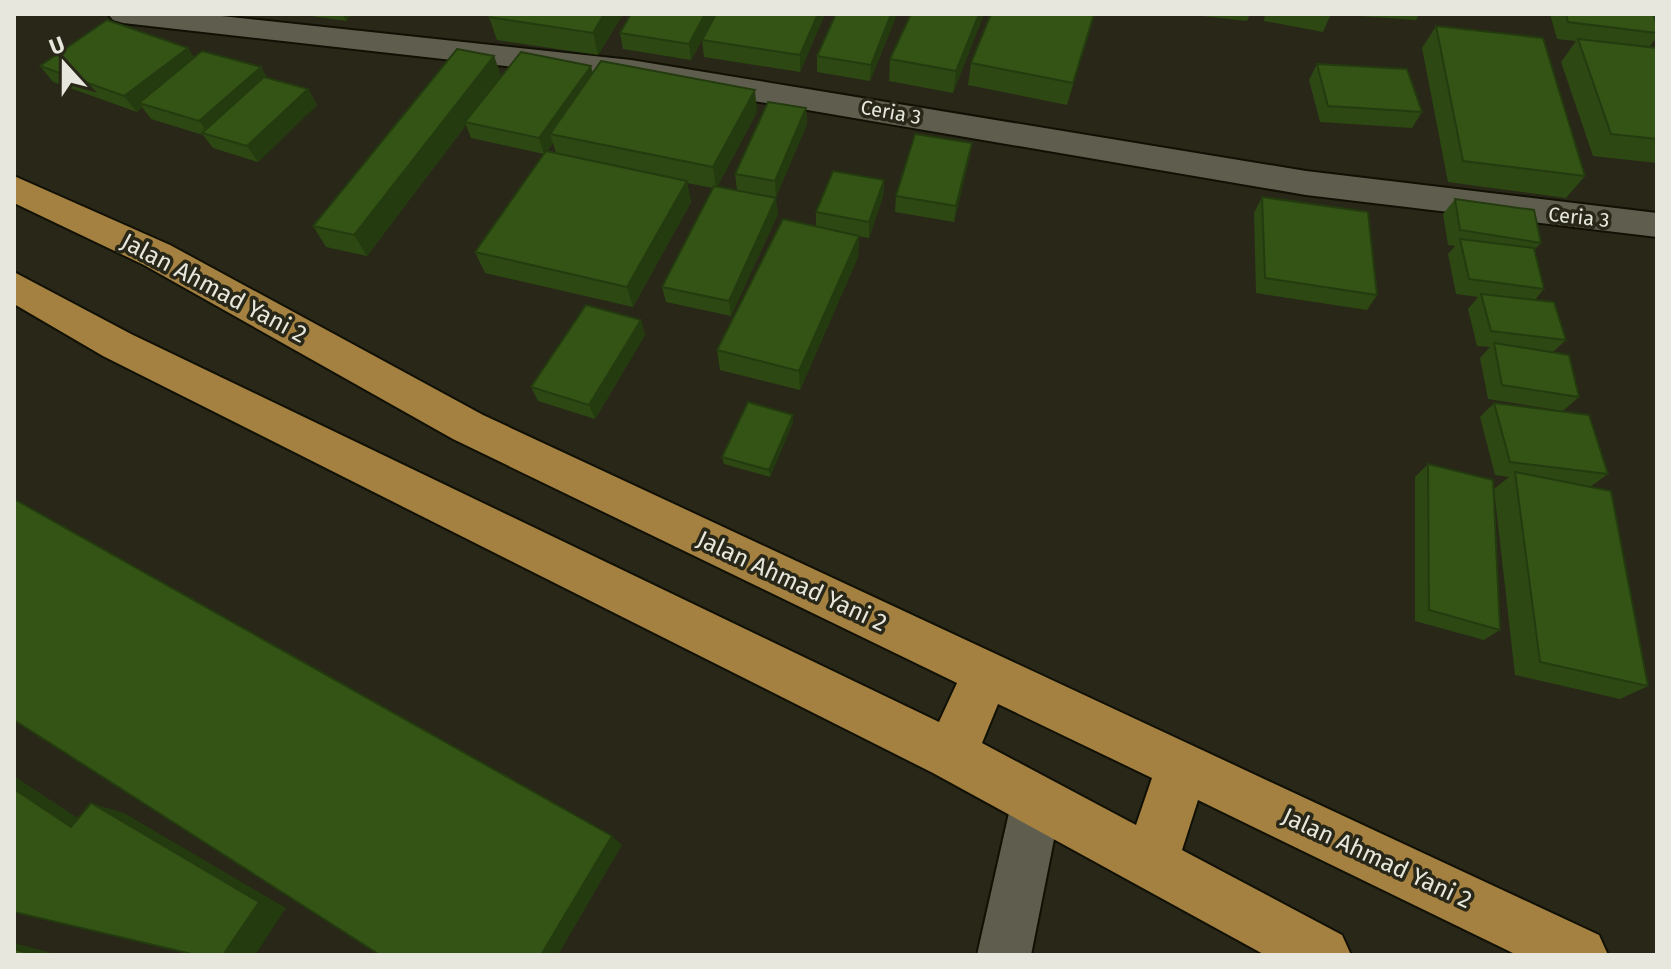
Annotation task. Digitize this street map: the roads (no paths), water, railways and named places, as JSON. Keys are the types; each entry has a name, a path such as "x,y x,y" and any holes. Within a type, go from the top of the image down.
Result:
{"highway":[{"name":"Jalan Ahmad Yani 2","path":"14,188 157,255 468,427 1579,955"},
{"path":"14,286 117,345 951,755 1036,804 1322,955"},
{"path":"951,755 986,674"},
{"path":"1150,864 1182,767"}],"street":[{"name":"Ceria 3","path":"123,14 631,70 1306,183 1657,225"},
{"path":"1004,955 1036,804"}]}
